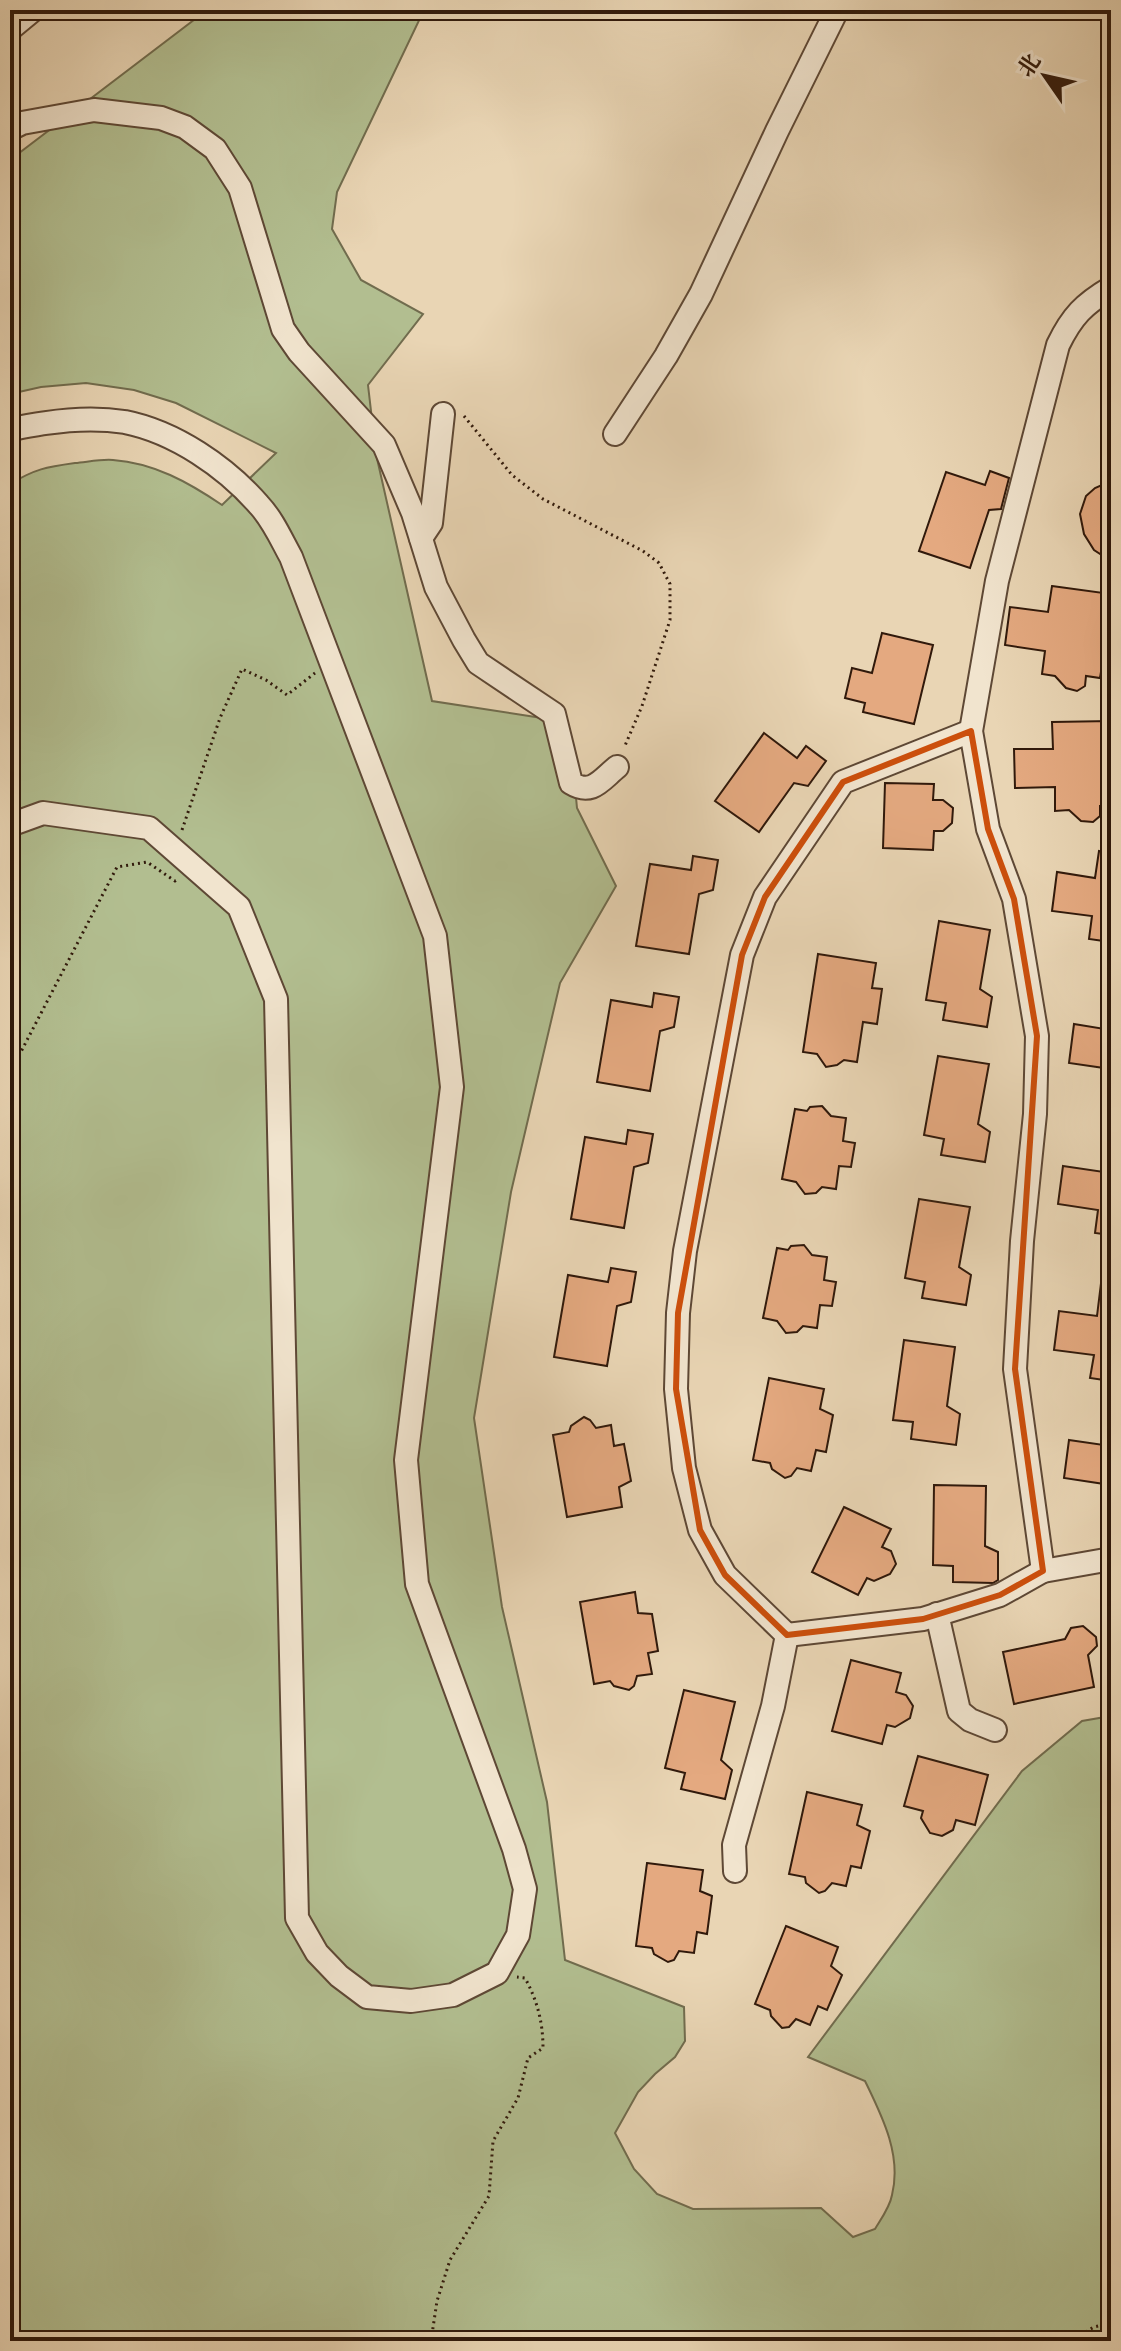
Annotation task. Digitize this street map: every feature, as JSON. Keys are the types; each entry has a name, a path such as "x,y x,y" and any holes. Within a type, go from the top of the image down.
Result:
{"street":[{"path":"10,29 33,10"},
{"path":"615,434 666,356 701,294 837,10"},
{"path":"10,129 22,123 94,110 161,118 185,127 215,149 240,188 283,329 299,352 384,445 421,538 436,587 478,663 554,714 571,783 581,789 592,788 617,767"},
{"path":"1043,1571 1015,1369 1022,1241 1035,1114 1037,1036 1014,899 988,829 971,731 997,581 1058,345 1068,324 1087,302 1111,288"},
{"path":"421,538 431,523 443,414"},
{"path":"10,430 69,421 126,423 172,439 215,465 261,506 291,557 435,936 452,1087 406,1460 417,1584 514,1849 525,1889 518,1935 497,1973 453,1995 411,2001 367,1997 339,1976 317,1953 297,1918 276,999 239,907 149,828 43,813 10,825"},
{"path":"787,1635 725,1575 700,1530 684,1468 676,1389 678,1313 685,1251 742,955 765,897 843,782 971,731"},
{"path":"787,1635 923,1619 1000,1595 1043,1571 1111,1559"},
{"path":"937,1614 959,1711 970,1720 995,1730"},
{"path":"735,1871 734,1845 773,1706 787,1635"}],"path":[{"path":"443,414 453,409 462,413 512,475 543,499 643,551 659,563 670,584 670,620 642,706 617,767"},
{"path":"173,849 185,823 220,718 242,669 266,680 287,695 330,660"},
{"path":"10,1090 12,1069 117,867 147,862 175,881 195,868"},
{"path":"431,2341 437,2301 450,2260 489,2196 493,2141 518,2098 528,2058 543,2048 543,2030 536,1998 525,1978 497,1973"},
{"path":"1070,2341 1094,2327 1111,2323"}],"highlighted area":[{"path":"971,731 988,829 1014,899 1037,1036 1015,1369 1043,1571 1000,1595 923,1619 787,1635 725,1575 700,1530 676,1389 678,1313 742,955 765,897 843,782"}],"green space":[{"path":"207,10 424,10 337,192 332,229 361,280 423,314 368,385 376,454 432,701 561,721 571,744 577,808 616,886 560,983 511,1192 474,1418 502,1607 547,1802 565,1960 684,2007 685,2041 675,2057 638,2092 615,2133 634,2169 657,2194 693,2209 821,2208 853,2237 875,2229 889,2204 894,2180 892,2151 884,2122 865,2081 808,2057 1022,1771 1082,1721 1111,1716 1111,2341 10,2341 10,484 48,467 113,460 143,465 170,475 222,505 276,453 176,403 134,390 86,383 41,387 10,394 10,160"}],"building":[{"path":"990,471 1009,478 1001,509 989,510 970,568 919,551 946,472 985,485"},
{"path":"1111,481 1111,561 1094,550 1084,534 1080,514 1086,496"},
{"path":"1052,586 1111,594 1108,616 1111,617 1111,655 1104,654 1100,678 1086,676 1085,686 1077,691 1066,688 1055,676 1042,674 1045,651 1005,645 1010,607 1048,612"},
{"path":"882,633 933,645 914,724 863,712 865,703 845,698 852,668 872,673"},
{"path":"1111,721 1111,806 1100,806 1100,816 1093,822 1081,821 1069,810 1055,811 1055,787 1015,788 1014,749 1053,749 1052,722"},
{"path":"764,733 797,758 806,746 826,761 808,786 794,783 759,832 715,801"},
{"path":"885,783 934,784 933,800 943,800 953,808 952,823 943,831 934,831 933,850 883,848"},
{"path":"1099,851 1111,853 1111,942 1089,939 1092,916 1052,911 1057,872 1095,878"},
{"path":"693,856 718,860 713,890 699,894 689,954 636,946 650,864 691,870"},
{"path":"939,921 990,930 980,989 992,997 987,1027 943,1020 946,1003 926,1000"},
{"path":"818,954 876,963 872,988 882,989 877,1024 863,1022 857,1062 844,1060 826,1067 817,1054 803,1052"},
{"path":"654,993 679,997 674,1027 660,1031 650,1091 597,1082 611,1000 652,1007"},
{"path":"1074,1024 1111,1030 1111,1069 1069,1063"},
{"path":"938,1056 989,1064 978,1124 990,1132 985,1162 941,1155 944,1139 924,1135"},
{"path":"822,1106 831,1116 846,1118 843,1141 855,1143 851,1167 839,1166 836,1189 822,1187 816,1193 805,1194 796,1182 782,1179 795,1109 807,1111 810,1107"},
{"path":"628,1130 653,1134 648,1163 634,1167 624,1228 571,1219 585,1137 626,1144"},
{"path":"1063,1166 1111,1173 1111,1235 1095,1233 1098,1210 1058,1204"},
{"path":"919,1199 970,1207 959,1267 971,1275 966,1305 922,1298 925,1282 905,1278"},
{"path":"804,1245 812,1255 827,1257 824,1280 836,1282 832,1306 820,1305 817,1328 803,1326 797,1332 786,1333 777,1321 763,1318 777,1248 788,1250 791,1246"},
{"path":"611,1268 636,1272 631,1302 617,1306 607,1366 554,1357 568,1275 608,1282"},
{"path":"1102,1275 1111,1276 1111,1381 1090,1378 1094,1355 1054,1350 1059,1311 1097,1316"},
{"path":"904,1340 955,1347 947,1406 960,1414 956,1445 911,1439 913,1422 893,1420"},
{"path":"769,1378 824,1389 820,1409 833,1415 826,1452 816,1450 811,1471 797,1468 785,1478 772,1469 770,1463 753,1460"},
{"path":"584,1417 596,1428 611,1425 614,1446 624,1444 631,1481 619,1487 622,1507 567,1517 553,1435 569,1432 571,1426"},
{"path":"1069,1440 1111,1446 1111,1485 1064,1478"},
{"path":"934,1485 986,1486 985,1546 998,1552 998,1580 993,1583 953,1582 953,1566 933,1565"},
{"path":"844,1507 891,1529 882,1547 891,1551 896,1564 890,1574 874,1581 867,1578 858,1595 812,1572"},
{"path":"635,1592 638,1613 652,1614 658,1651 648,1653 652,1674 637,1676 629,1690 614,1686 610,1681 594,1684 580,1602"},
{"path":"1083,1626 1096,1637 1097,1646 1088,1655 1094,1687 1014,1704 1003,1652 1065,1639 1071,1628"},
{"path":"851,1660 901,1673 896,1692 906,1695 913,1706 910,1718 895,1727 887,1725 882,1744 832,1731"},
{"path":"684,1690 735,1702 721,1760 732,1770 725,1799 681,1789 685,1773 665,1768"},
{"path":"918,1756 988,1775 975,1825 956,1820 953,1830 942,1836 930,1833 921,1818 923,1811 904,1806"},
{"path":"807,1792 862,1805 857,1825 870,1831 861,1868 851,1866 846,1886 832,1883 819,1893 806,1883 805,1877 789,1874"},
{"path":"647,1863 703,1870 700,1891 712,1896 707,1934 697,1932 694,1953 679,1951 674,1960 668,1962 654,1954 652,1948 636,1946"},
{"path":"786,1926 838,1947 831,1966 842,1975 827,2010 818,2006 810,2025 796,2019 789,2027 782,2028 771,2016 770,2010 755,2004"}]}
